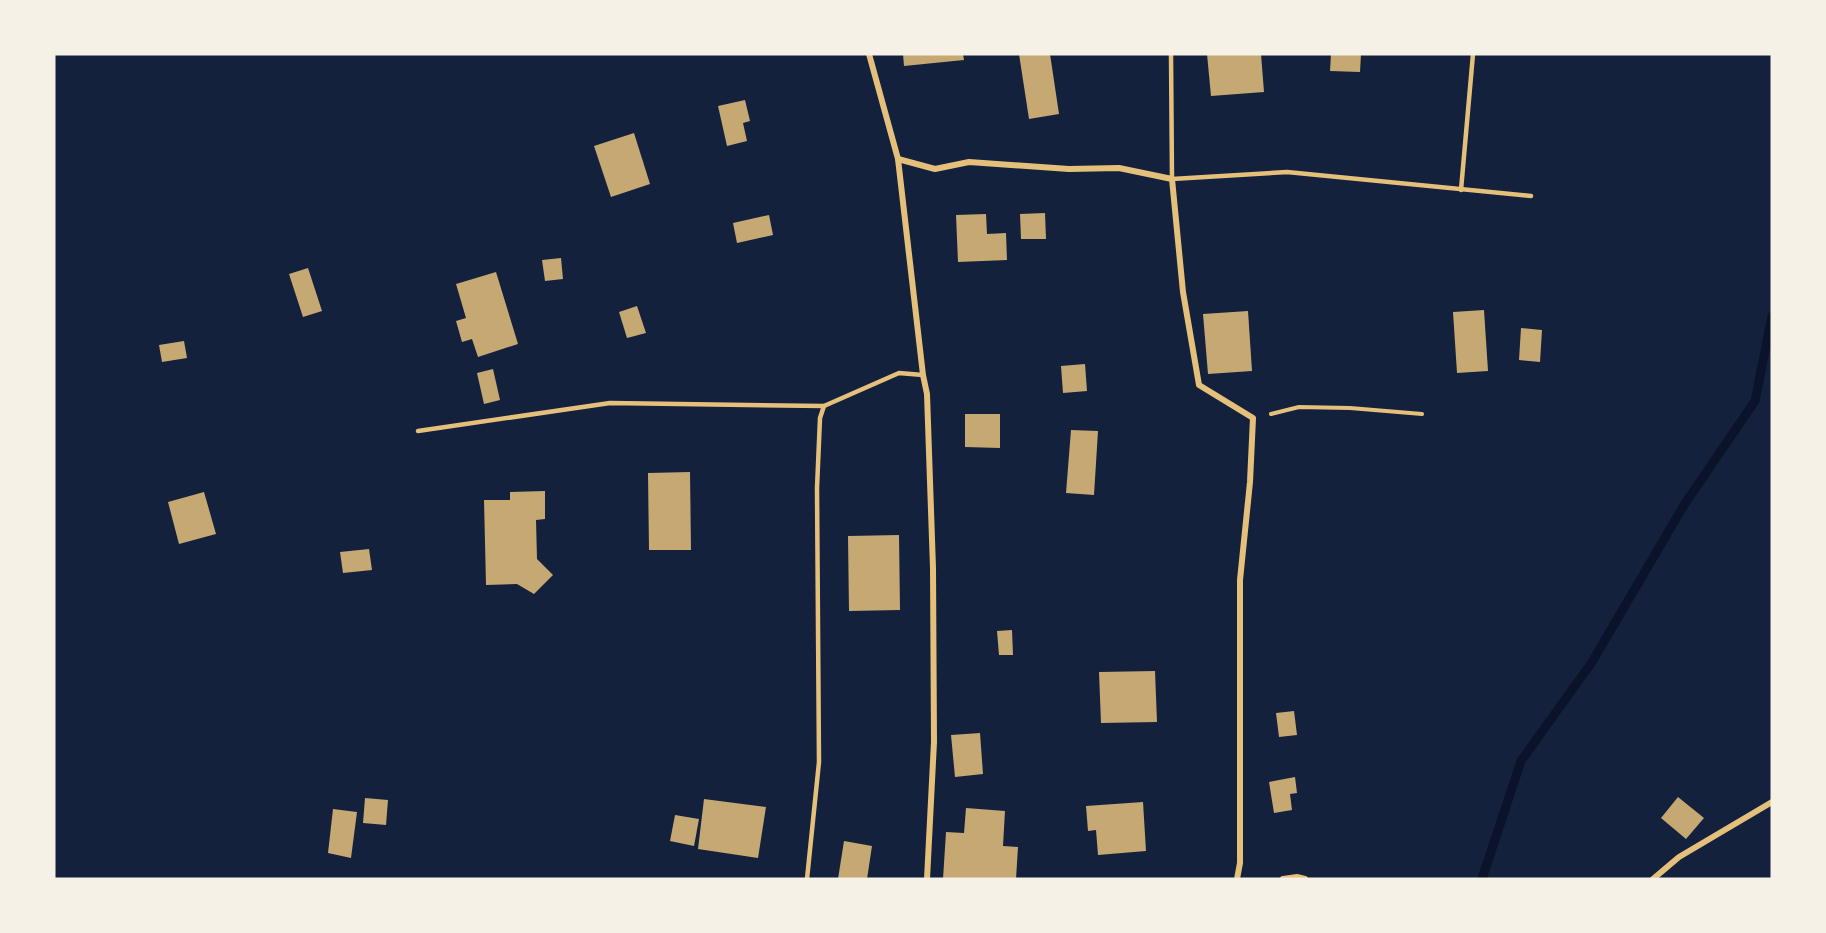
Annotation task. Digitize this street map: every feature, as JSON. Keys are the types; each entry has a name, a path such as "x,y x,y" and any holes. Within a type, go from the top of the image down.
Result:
{"street":[{"path":"869,54 898,159 927,394 933,568 934,742 927,879"},
{"path":"898,159 935,169 969,162 1069,169 1119,168 1172,179 1183,292 1199,385 1253,418 1250,482 1239,580 1240,863 1237,879"},
{"path":"1653,879 1679,857 1772,802"},
{"path":"1284,879 1297,877 1305,879"}],"lane":[{"path":"1171,54 1172,179 1287,172 1531,196"},
{"path":"1461,190 1473,54"},
{"path":"418,431 610,403 824,406 899,373 923,375"},
{"path":"807,879 819,762 817,488 820,418 824,406"}],"path":[{"path":"1253,418 1299,407 1350,408 1422,414"}],"building":[{"path":"903,54 963,54 964,60 904,66"},
{"path":"1019,54 1050,54 1059,114 1029,119"},
{"path":"1207,54 1261,54 1264,92 1211,96"},
{"path":"1331,54 1361,54 1360,72 1330,71"},
{"path":"745,100 750,121 743,123 747,141 727,146 718,106"},
{"path":"634,133 650,184 611,197 594,146"},
{"path":"1045,213 1046,239 1021,239 1020,214"},
{"path":"986,214 987,234 1006,233 1007,260 958,262 956,215"},
{"path":"769,215 773,235 737,243 733,223"},
{"path":"561,258 563,279 545,281 542,260"},
{"path":"308,268 322,311 303,317 289,274"},
{"path":"496,272 518,344 478,357 472,339 462,342 456,321 466,318 456,284"},
{"path":"637,306 646,333 627,338 619,312"},
{"path":"1484,310 1488,371 1457,373 1453,312"},
{"path":"1248,311 1252,371 1208,374 1203,314"},
{"path":"1521,328 1542,330 1540,362 1519,360"},
{"path":"184,341 187,358 162,362 159,345"},
{"path":"1085,364 1087,391 1063,393 1061,366"},
{"path":"493,369 500,400 484,404 477,373"},
{"path":"965,414 1000,414 1000,448 965,447"},
{"path":"1071,430 1098,431 1094,495 1066,493"},
{"path":"690,472 691,550 649,550 648,473"},
{"path":"545,491 545,519 536,520 537,559 553,575 534,594 517,584 486,585 484,500 510,500 510,492"},
{"path":"204,492 216,534 179,544 168,502"},
{"path":"899,535 900,610 849,611 848,536"},
{"path":"369,549 372,570 343,573 340,552"},
{"path":"1012,630 1013,655 999,655 997,631"},
{"path":"1155,671 1157,722 1101,723 1099,672"},
{"path":"1294,711 1297,735 1279,737 1276,713"},
{"path":"980,733 983,774 955,777 951,735"},
{"path":"1295,777 1297,793 1290,794 1292,810 1274,813 1269,782"},
{"path":"1678,797 1704,818 1686,839 1661,818"},
{"path":"365,798 388,800 386,825 363,823"},
{"path":"704,799 766,807 758,858 698,849"},
{"path":"1143,802 1146,851 1098,855 1096,830 1088,831 1086,806"},
{"path":"966,808 1005,811 1003,846 1018,847 1016,879 943,879 946,832 964,833"},
{"path":"333,809 357,812 351,858 328,853"},
{"path":"675,815 699,819 694,846 670,841"},
{"path":"844,841 872,846 867,879 838,879"}],"waterway":[{"path":"1482,879 1521,761 1592,662 1684,505 1755,401 1772,316"}]}
